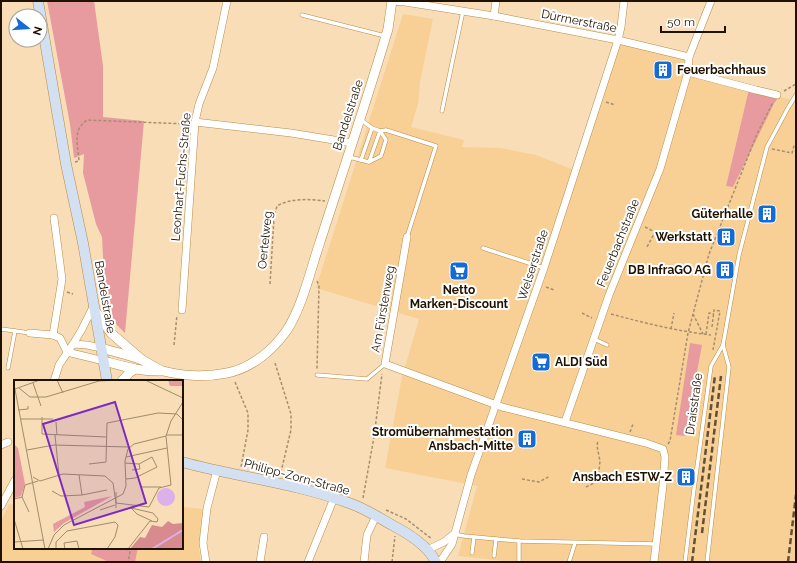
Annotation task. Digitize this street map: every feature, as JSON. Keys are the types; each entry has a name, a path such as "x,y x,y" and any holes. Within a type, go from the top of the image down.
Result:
{"main road":[{"name":"Bandelstraße","path":"38,1 66,164 83,243 101,348"},
{"path":"101,348 107,380"},
{"name":"Philipp-Zorn-Straße","path":"183,462 305,490 355,505 403,531 428,550 436,562"}],"street":[{"name":"Leonhart-Fuchs-Straße","path":"182,310 195,123 213,68 227,1"},
{"name":"Dürrnerstraße","path":"392,1 494,16 618,40 689,57"},
{"name":"Bandelstraße","path":"101,348 142,360 162,371 183,374 216,374 228,373 255,362 280,340 294,318 348,157 386,36 392,1"},
{"path":"494,16 496,1"},
{"name":"Welserstraße","path":"440,562 452,544 471,474 544,268 618,40 624,1"},
{"name":"Feuerbachstraße","path":"565,422 602,312 660,169 688,72 689,57 711,1"},
{"path":"688,72 756,90 776,97"},
{"path":"195,123 291,133 352,143"},
{"path":"53,336 62,279 54,218"},
{"name":"Am Fürstenweg","path":"407,237 385,364 495,405"},
{"path":"54,380 59,366 82,331 93,307"},
{"path":"93,307 111,333 142,360"},
{"path":"30,334 60,338 67,352 149,372 162,371"},
{"path":"73,344 101,348"},
{"path":"123,380 135,369"},
{"path":"495,405 565,422 663,449 665,457 664,471 654,562"},
{"path":"206,562 203,543 206,515 216,470"},
{"path":"1,506 14,482"},
{"path":"308,562 334,498"},
{"path":"364,562 367,535 376,516"},
{"path":"428,550 444,542 454,534"},
{"path":"260,562 264,537"}],"lane":[{"path":"442,111 463,11"},
{"path":"302,15 386,36"},
{"name":"Draisstraße","path":"685,562 711,366 723,345 739,255 767,147 796,96"},
{"path":"360,120 372,128 380,131 386,130 436,146 407,237"},
{"path":"361,160 372,128"},
{"path":"348,157 369,162 381,156 386,140 380,131"},
{"path":"369,162 380,131"},
{"path":"483,248 544,268"},
{"path":"1,329 30,334"},
{"path":"8,368 15,331"},
{"path":"593,338 607,345"},
{"path":"707,562 729,367 723,345"},
{"path":"317,375 367,379 385,364"},
{"path":"454,534 520,541 657,544"},
{"path":"472,553 474,537"},
{"path":"494,556 496,539"},
{"path":"519,562 520,541"},
{"path":"569,562 575,543"}],"path":[{"path":"663,449 670,441 688,333 709,254 757,134 776,97 796,84"},
{"path":"599,99 615,105"},
{"path":"79,161 77,132 81,125 87,120 195,123"},
{"path":"767,147 792,153 794,146 796,146"},
{"name":"Oertelweg","path":"270,284 274,217 277,206 284,202 312,199 333,201"},
{"path":"638,224 655,232 647,247"},
{"path":"310,270 319,286 317,375"},
{"path":"174,345 177,313 182,310"},
{"path":"711,366 720,311 714,310 712,327"},
{"path":"602,312 652,327 710,335"},
{"path":"582,313 599,321"},
{"path":"671,329 674,313"},
{"path":"705,335 709,313 714,314"},
{"path":"693,314 705,335"},
{"path":"275,363 291,414 292,430 280,477"},
{"path":"363,494 374,437 381,381"},
{"path":"235,382 248,413 248,430 240,475"},
{"path":"586,487 598,481 600,461 597,446 600,432"},
{"path":"522,479 539,482 550,476"},
{"path":"392,562 395,536"},
{"path":"127,549 130,552 128,562"}],"shaded area":[{"path":"47,1 94,1 103,66 103,117 144,121 125,333 114,322 105,297 102,237 96,224 83,173 84,154 74,158 70,124"},
{"path":"403,14 433,19 420,82 418,104 411,127 464,140 462,147 501,148 536,155 579,172 620,39 692,56 690,71 749,89 726,186 779,97 796,101 796,562 504,562 458,556 477,486 385,468 402,377 419,319 316,288"},
{"path":"749,89 779,97 774,104 733,187 726,186"},
{"path":"690,343 702,345 685,436 676,435"},
{"path":"9,504 14,505 14,549 89,549 92,550 91,554 109,562 1,562 1,521"},
{"path":"183,507 203,509 199,549 201,562 135,562 138,549 183,549"},
{"path":"89,549 138,549 135,562 109,562 91,554 92,550"}],"railway":[{"path":"692,562 715,375"},
{"path":"702,533 721,376"},
{"path":"788,562 796,495"}],"place":[{"name":"Feuerbachhaus","path":"663,70"},
{"name":"Güterhalle","path":"767,214"},
{"name":"Werkstatt","path":"726,237"},
{"name":"DB InfraGO AG","path":"725,270"},
{"name":"Netto Marken-Discount","path":"459,271"},
{"name":"ALDI Süd","path":"541,362"},
{"name":"Stromübernahmestation Ansbach-Mitte","path":"527,439"},
{"name":"Ansbach ESTW-Z","path":"686,477"}]}
